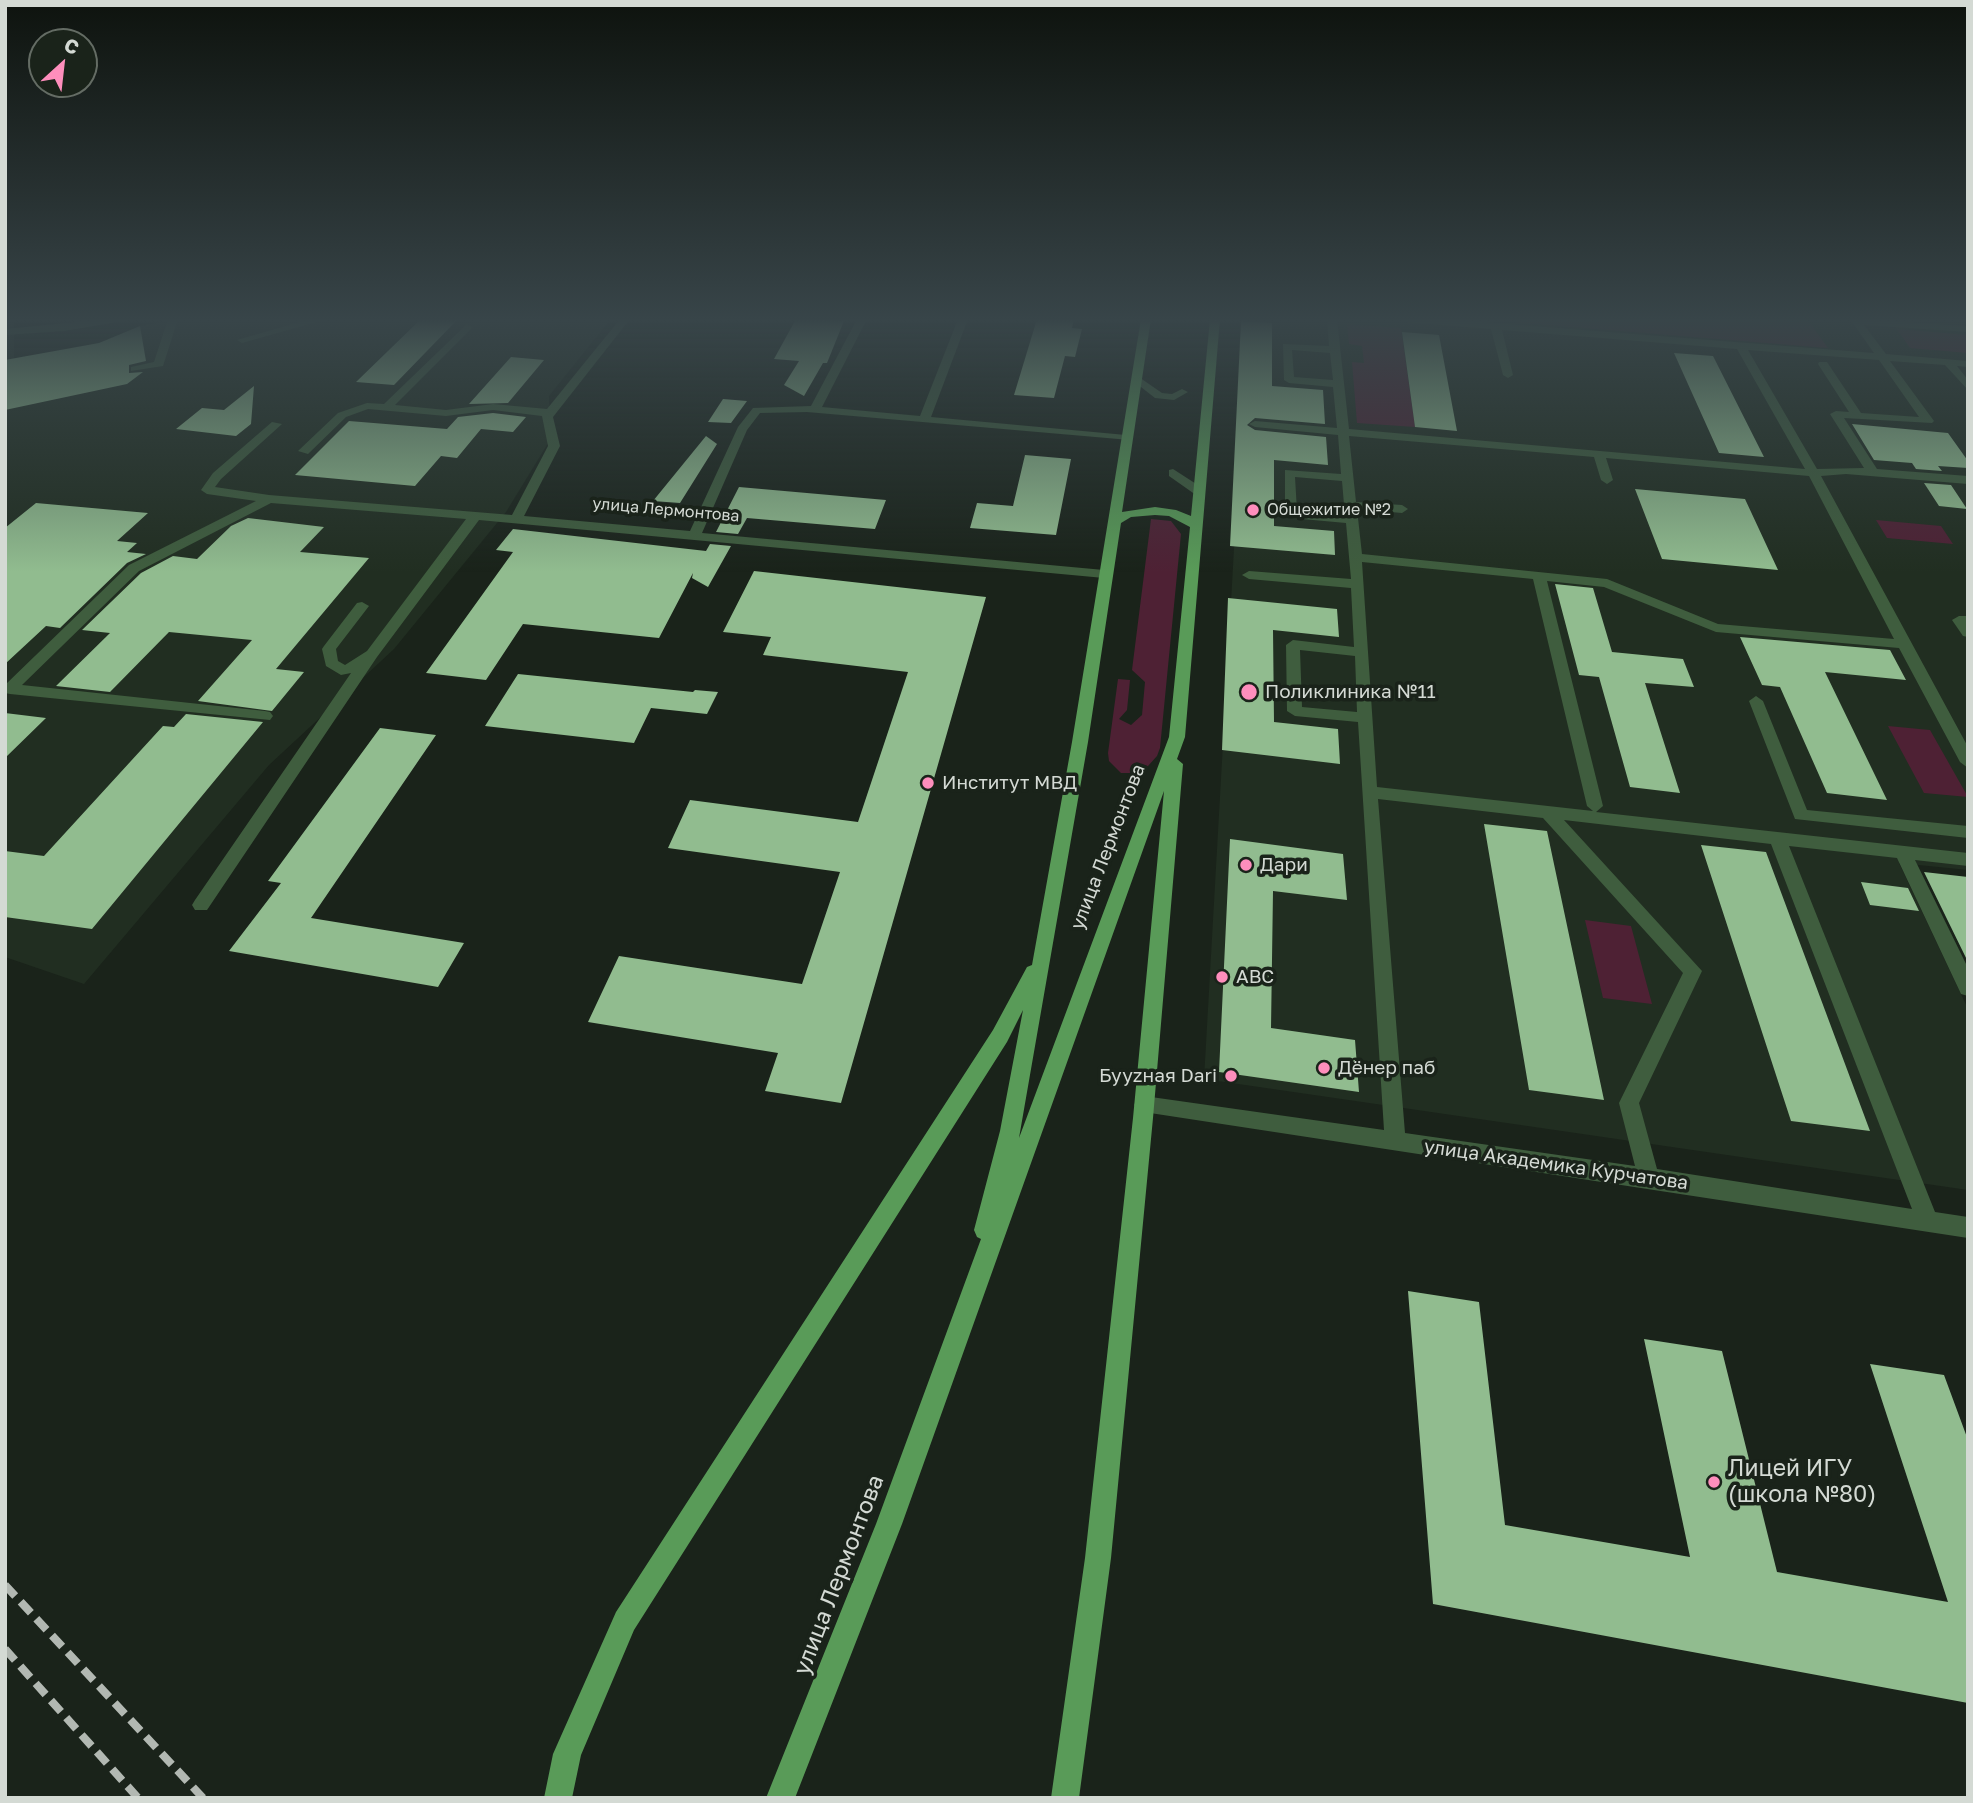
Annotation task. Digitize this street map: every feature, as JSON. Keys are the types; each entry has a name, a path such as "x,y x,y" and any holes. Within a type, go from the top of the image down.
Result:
{"main road":[{"name":"улица Лермонтова","path":"945,1371 1010,1131 1080,743 1132,403"},
{"name":"улица Лермонтова","path":"780,1798 890,1524 1177,737 1208,403"},
{"path":"1113,522 1128,514 1155,511 1172,513 1191,521 1197,527"},
{"path":"1065,1798 1098,1558 1144,1105 1177,737"},
{"path":"558,1798 567,1754 625,1621 1000,1035 1043,956"}],"street":[{"path":"386,408 391,403"},
{"path":"516,519 554,446 547,417 558,403"},
{"path":"815,410 819,403"},
{"path":"924,420 931,403"},
{"path":"1341,403 1358,584 1369,792 1395,1142"},
{"path":"1773,403 1968,762"},
{"path":"1849,403 1858,416"},
{"path":"1873,472 1836,414 1928,421 1915,403"},
{"path":"304,451 342,415 367,406 446,413 493,407 550,413"},
{"path":"695,536 741,429 757,410 815,410 1126,438"},
{"name":"улица Лермонтова","path":"276,424 217,476 207,490 269,499 516,519 1104,574"},
{"path":"1255,424 1813,473 1846,470 1968,480"},
{"path":"1418,438 1419,448 1477,455"},
{"path":"1599,454 1607,480"},
{"path":"1173,473 1200,492"},
{"path":"1348,478 1289,473 1291,514 1402,509"},
{"path":"265,716 10,689 134,568 269,499"},
{"path":"201,905 372,654 475,516"},
{"path":"1356,557 1607,583 1716,628 1903,644"},
{"path":"1249,575 1358,584"},
{"path":"1539,576 1595,806"},
{"path":"362,606 329,649 328,656 331,663 341,670 349,669 372,654"},
{"path":"1968,621 1959,620 1968,633"},
{"path":"1362,652 1293,645 1295,711 1365,718"},
{"path":"1756,701 1801,815 1968,832"},
{"path":"1369,792 1968,860"},
{"path":"1547,812 1693,971 1629,1103 1649,1178"},
{"path":"1777,838 1928,1222"},
{"path":"1903,853 1968,988"},
{"name":"улица Академика Курчатова","path":"1144,1105 1649,1178 1968,1228"}],"shaded area":[{"path":"5,403 549,403 550,440 506,512 394,649 269,765 84,984 5,957"},
{"path":"1242,403 1968,403 1968,870 1899,863 1968,1009 1968,1190 1204,1079"},
{"path":"1355,403 1412,403 1415,427 1357,423"},
{"path":"1151,519 1171,521 1181,534 1160,748 1148,766 1131,773 1121,773 1109,761 1108,753 1118,679 1130,680 1127,710 1119,719 1131,725 1142,715 1145,682 1132,670"},
{"path":"1876,520 1941,526 1953,544 1887,538"},
{"path":"1888,726 1930,730 1968,797 1924,793"},
{"path":"1585,920 1631,926 1652,1004 1603,998"}],"building":[{"path":"5,403 37,403 5,410"},
{"path":"233,403 253,403 251,424 236,436 176,429 202,408 224,410"},
{"path":"720,403 745,403 731,423 708,422"},
{"name":"Общежитие №2","path":"1237,403 1324,403 1325,424 1255,418 1247,425 1255,430 1326,437 1328,465 1274,460 1274,526 1334,531 1335,555 1230,546"},
{"path":"1412,403 1452,403 1457,431 1415,427"},
{"path":"1697,403 1737,403 1764,457 1719,453"},
{"path":"493,413 526,417 513,432 481,429 457,458 441,456 415,486 295,475 349,421 447,429 458,417"},
{"path":"1852,424 1948,433 1968,461 1968,468 1938,466 1942,471 1916,469 1912,463 1874,460"},
{"path":"706,436 717,444 680,503 653,501"},
{"path":"1025,455 1071,459 1056,535 970,528 977,503 1013,506"},
{"path":"1924,483 1951,485 1967,509 1939,506"},
{"path":"739,487 886,500 875,529 747,518 738,534 716,532"},
{"path":"1635,489 1745,499 1778,570 1662,559"},
{"path":"36,503 148,513 117,541 137,543 127,552 146,554 127,563 60,628 46,626 5,664 5,528"},
{"path":"248,518 324,527 300,552 369,558 276,669 304,672 272,711 198,701 252,640 169,632 110,692 56,686 110,633 82,630 141,573 173,556 197,559 231,526"},
{"path":"513,529 706,551 710,544 731,546 708,587 692,578 693,573 659,638 523,624 486,680 426,673 513,552 496,550"},
{"path":"754,571 986,597 841,1103 765,1091 778,1053 588,1022 619,956 802,984 840,872 668,848 690,800 858,822 908,672 763,655 771,637 723,632"},
{"path":"1555,584 1593,588 1612,652 1683,659 1694,687 1645,683 1680,793 1630,787 1599,677 1579,675"},
{"name":"Поликлиника №11","path":"1228,598 1337,609 1339,637 1273,630 1274,722 1338,729 1340,764 1222,750"},
{"path":"1740,637 1890,650 1906,680 1825,672 1887,800 1827,793 1780,687 1762,685"},
{"path":"518,674 693,692 718,692 707,714 651,708 634,743 485,726"},
{"path":"5,713 46,718 5,758"},
{"path":"186,714 263,722 92,929 5,917 5,851 44,856 163,726 174,727"},
{"path":"380,728 436,735 311,918 464,943 438,987 229,951 281,883 268,881"},
{"path":"1484,824 1547,831 1604,1100 1529,1090"},
{"path":"1230,839 1343,854 1347,900 1273,891 1271,1028 1355,1040 1359,1092 1219,1072"},
{"path":"1701,845 1766,852 1870,1131 1791,1121"},
{"path":"1924,872 1968,877 1968,962"},
{"path":"1861,882 1908,888 1919,911 1870,905"},
{"name":"Лицей ИГУ (школа №80)","path":"1408,1291 1479,1302 1505,1525 1690,1557 1644,1339 1722,1351 1777,1572 1948,1602 1870,1364 1944,1375 1968,1440 1968,1703 1433,1604"}],"railway":[{"path":"5,1585 203,1798"},
{"path":"5,1649 138,1798"}],"place":[{"name":"Общежитие №2","path":"1253,510"},
{"name":"Поликлиника №11","path":"1249,692"},
{"name":"Институт МВД","path":"928,783"},
{"name":"Дари","path":"1246,865"},
{"name":"ABC","path":"1222,977"},
{"name":"Дёнер паб","path":"1324,1068"},
{"name":"Бууzная Dari","path":"1231,1076"},
{"name":"Лицей ИГУ (школа №80)","path":"1714,1482"}]}
